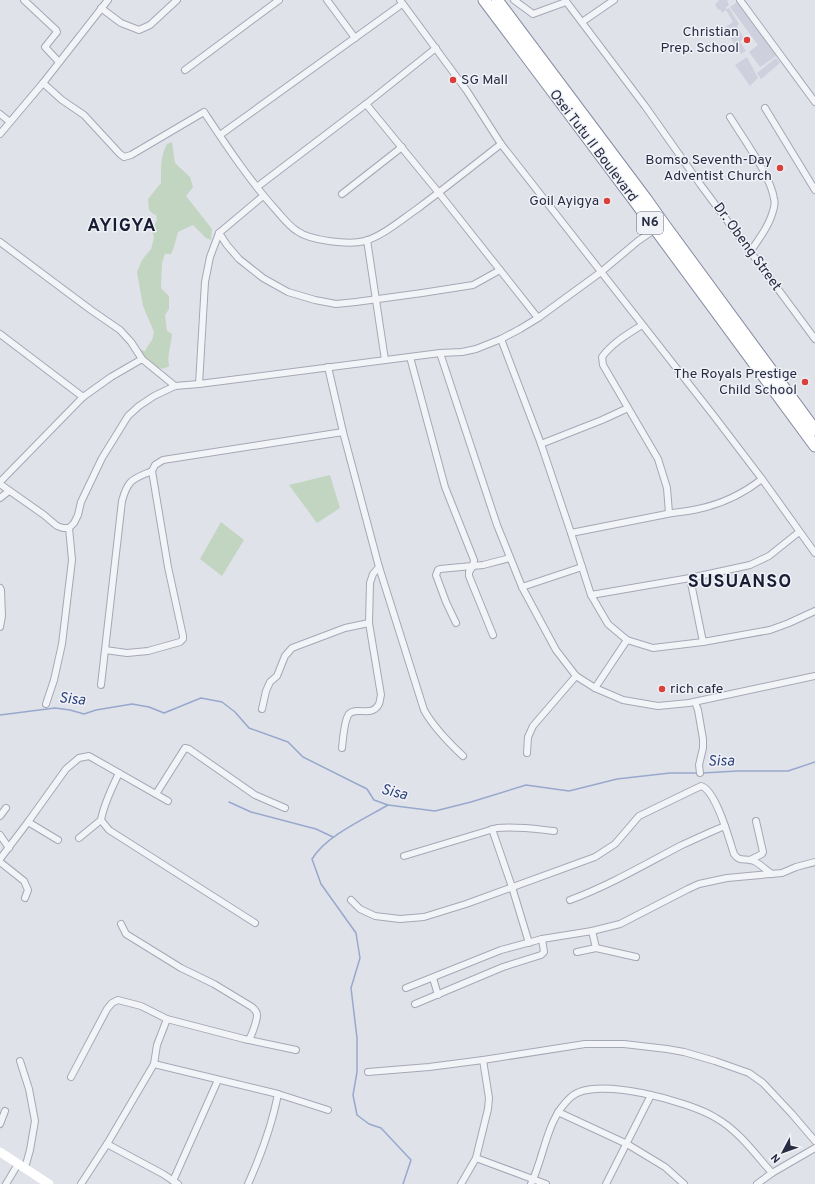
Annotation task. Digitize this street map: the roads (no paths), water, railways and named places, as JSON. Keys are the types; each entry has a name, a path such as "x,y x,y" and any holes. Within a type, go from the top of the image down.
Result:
{"highway":[{"name":"Osei Tutu II Boulevard","path":"484,0 815,430"},
{"name":"Osei Tutu II Boulevard","path":"497,0 646,199 659,226 815,446"}],"street":[{"path":"24,0 56,30 57,32 45,47 59,62"},
{"path":"0,134 43,83 108,0"},
{"path":"101,8 121,23 139,30 150,25 177,0"},
{"path":"185,70 279,0"},
{"path":"327,0 355,38"},
{"path":"514,0 533,14 566,1"},
{"path":"582,22 614,0"},
{"path":"740,0 815,102"},
{"name":"Dr. Obeng Street","path":"566,1 645,106 750,252 815,339"},
{"path":"220,135 355,38 401,2 468,91 501,144 714,416 762,479 815,553"},
{"path":"256,187 366,104 436,48"},
{"path":"43,83 62,100 84,115 124,157 131,155 204,112 256,187 290,226 311,237 333,242 358,242 367,240 387,230 439,193 501,144"},
{"path":"366,104 538,318"},
{"path":"764,108 815,190"},
{"path":"0,114 10,122"},
{"path":"730,117 768,180 774,199 773,211 766,228 750,252"},
{"path":"342,194 402,148"},
{"path":"199,384 205,282 210,258 219,233 263,196"},
{"path":"142,358 83,396 0,483 57,526 68,528 74,523 78,515 81,502 102,458 128,416 139,406 154,396 175,386 440,353 462,352 488,345 538,318 601,272 638,241 659,226"},
{"path":"219,233 239,259 263,278 288,292 315,300 336,304 473,285 500,270"},
{"path":"367,240 385,360"},
{"path":"0,242 120,330 132,342 142,358 175,386"},
{"path":"642,325 617,342 606,352 602,357 603,365 658,459 667,488 669,513"},
{"path":"0,334 83,396"},
{"path":"501,339 541,444 591,595 608,624 627,640 653,648 703,642 770,630 815,611"},
{"path":"440,353 497,525 522,587 556,650 576,676 594,688 623,700 658,706 695,702 815,676"},
{"path":"410,357 445,487 474,560 474,566 469,572 469,576 493,635"},
{"path":"328,367 343,432 379,568 424,710 430,721 450,745 463,756"},
{"path":"541,444 628,408"},
{"path":"105,650 126,653 148,651 180,642 183,639 168,567 152,471 155,465 163,460 343,432"},
{"path":"101,685 122,501 129,483 152,471"},
{"path":"571,533 669,513 698,510 718,504 736,496 762,479"},
{"path":"0,498 9,491"},
{"path":"46,704 54,680 62,644 72,560 68,528"},
{"path":"591,595 690,578 750,565 769,556 799,532"},
{"path":"456,623 446,602 436,572 440,569 483,565 510,558"},
{"path":"522,587 582,567"},
{"path":"342,748 349,714 353,711 369,712 375,709 379,704 381,695 369,622 370,583 373,574 379,568"},
{"path":"690,578 703,642"},
{"path":"0,588 2,616 0,627"},
{"path":"262,709 266,691 270,682 276,676 285,656 292,648 346,628 369,622"},
{"path":"594,688 627,640"},
{"path":"527,753 526,745 533,726 576,676"},
{"path":"695,702 698,710 703,739 703,748 699,765 700,773"},
{"path":"156,794 185,748 189,749 255,794 285,808"},
{"path":"25,898 28,890 24,881 0,861 66,769 78,758 89,756 168,801"},
{"path":"80,838 102,820 105,804 119,773"},
{"path":"351,900 360,909 375,916 400,919 424,917 466,904 595,857 615,844 640,816 701,786 709,791 718,808 736,858 756,862 772,874"},
{"path":"0,816 6,808"},
{"path":"102,820 109,830 255,923"},
{"path":"750,860 763,852 756,821"},
{"path":"28,822 58,840"},
{"path":"570,900 658,859 680,846 725,826"},
{"path":"404,856 492,829 510,827 554,831"},
{"path":"492,829 529,943"},
{"path":"0,835 9,848"},
{"path":"406,988 501,950 542,939 592,931 620,924 699,884 728,878 772,874 815,862"},
{"path":"121,924 126,934 181,968 214,984 256,1010 257,1014 249,1040"},
{"path":"592,931 596,948"},
{"path":"415,1004 503,967 541,955 544,952 542,939"},
{"path":"577,952 596,948 636,957"},
{"path":"433,978 438,994"},
{"path":"71,1077 107,1009 112,1003 118,1000 142,1006 167,1019 249,1040 296,1050"},
{"path":"81,1184 107,1144 154,1064 157,1045 167,1019"},
{"path":"368,1072 429,1067 585,1044 624,1044 667,1049 684,1052 715,1061 749,1073 763,1083 815,1141"},
{"path":"461,1184 476,1158 488,1109 489,1098 483,1060"},
{"path":"6,1184 22,1166 30,1150 35,1121 29,1089 20,1061"},
{"path":"154,1064 278,1094 328,1110"},
{"path":"107,1144 175,1182 218,1080"},
{"path":"532,1181 558,1112 570,1097 586,1090 615,1088 681,1103 716,1118 739,1135 772,1173"},
{"path":"248,1184 256,1167 274,1112 278,1094"},
{"path":"606,1184 651,1095"},
{"path":"0,1124 4,1111"},
{"path":"558,1112 627,1144 674,1173 684,1184"},
{"path":"757,1184 772,1173 815,1148"},
{"path":"0,1152 49,1184"},
{"path":"476,1158 532,1181 546,1184"}],"waterway":[{"name":"Sisa","path":"0,715 55,708 84,714 96,710 132,704 149,707 164,713 201,698 222,702 235,712 249,728 288,742 303,757 367,789 374,800 388,805 435,811 471,802 526,785 569,791 617,779 670,773 699,773"},
{"name":"Sisa","path":"702,773 788,771 815,762"},
{"path":"229,802 251,812 316,829 333,837"},
{"path":"388,805 336,835 326,843 312,859 321,884 356,933 360,958 351,988 357,1038 357,1072 353,1095 357,1115 369,1124 381,1128 411,1160 403,1184"}],"place":[{"name":"Christian Prep. School","path":"747,40"},
{"name":"SG Mall","path":"453,80"},
{"name":"Bomso Seventh-Day Adventist Church","path":"780,168"},
{"name":"Goil Ayigya","path":"607,201"},
{"name":"The Royals Prestige Child School","path":"805,382"},
{"name":"rich cafe","path":"662,689"}],"district":[{"name":"AYIGYA","path":"122,226"},
{"name":"SUSUANSO","path":"740,582"}]}
